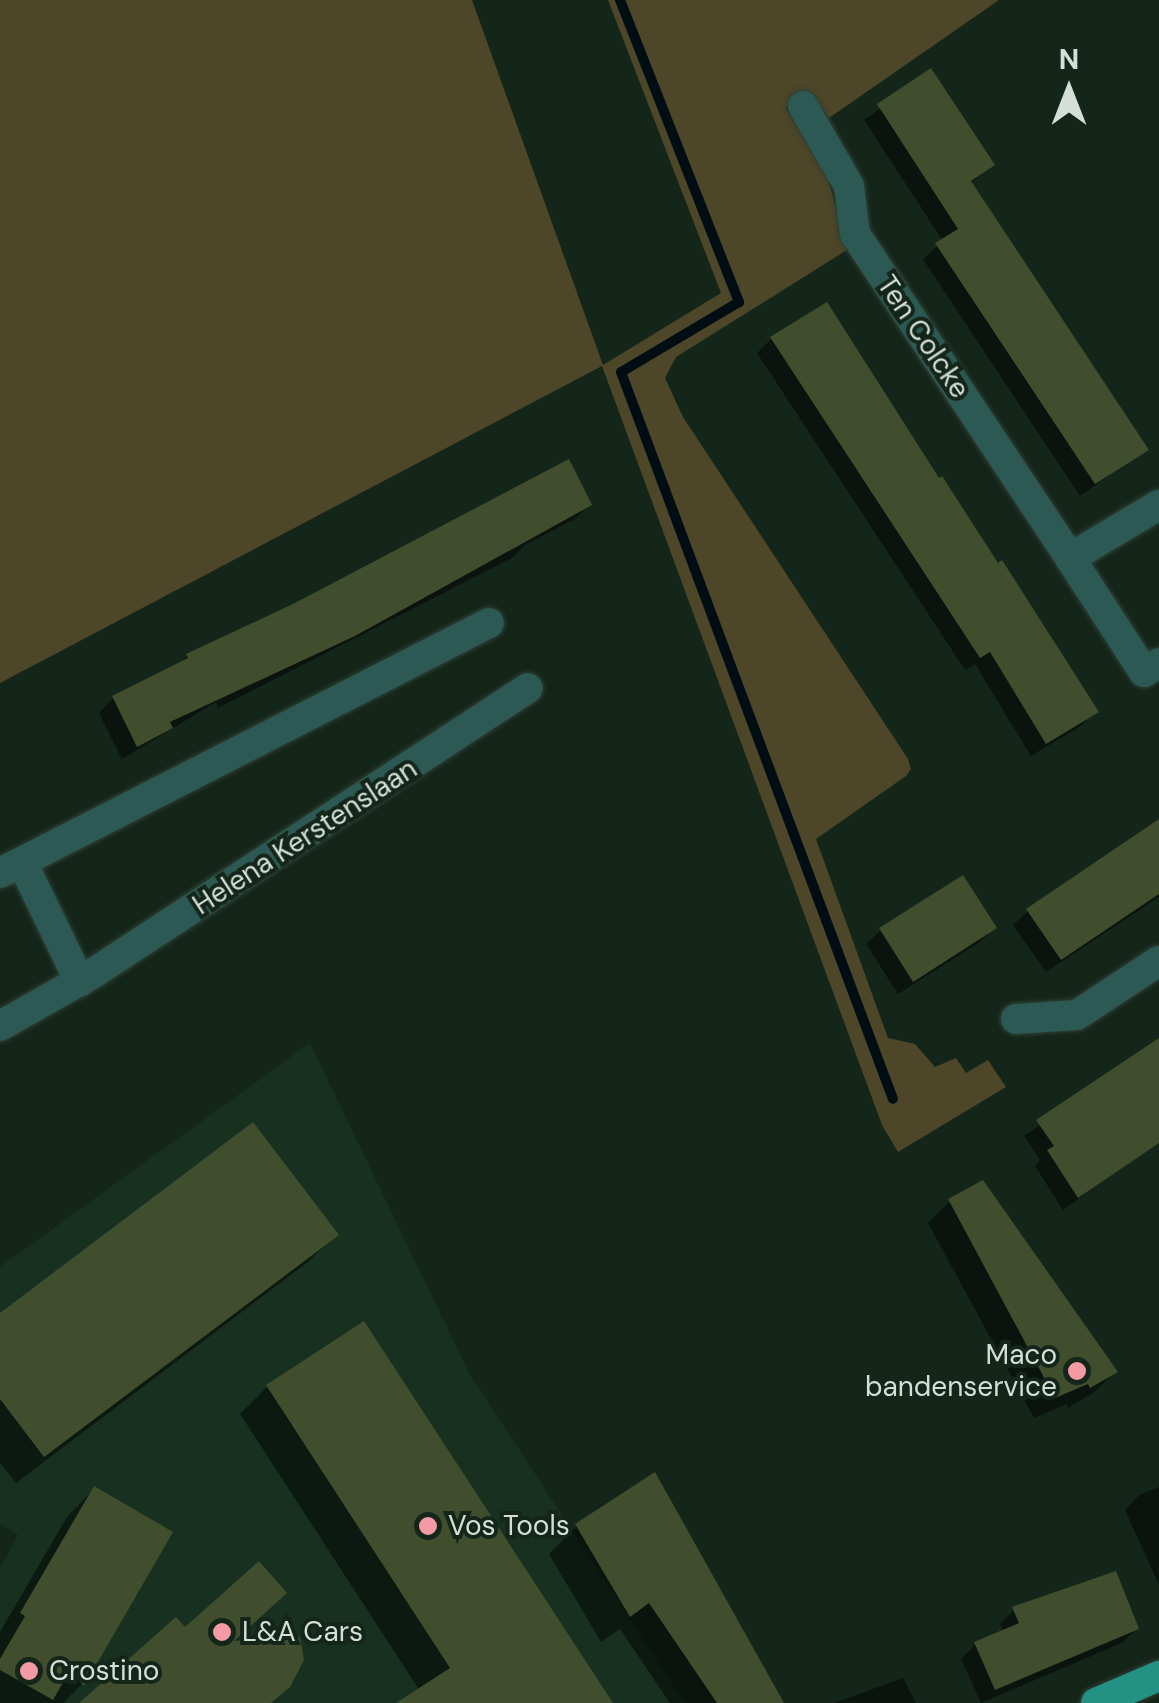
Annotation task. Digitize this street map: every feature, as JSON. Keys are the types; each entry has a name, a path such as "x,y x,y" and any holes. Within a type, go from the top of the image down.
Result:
{"main road":[{"path":"1096,1703 1159,1676"}],"street":[{"name":"Ten Colcke","path":"803,106 849,186 855,234 1144,672 1159,662"},
{"path":"1070,558 1159,505"},
{"path":"80,982 11,868 489,623"},
{"name":"Helena Kerstenslaan","path":"0,1026 80,982 528,688"},
{"path":"1016,1019 1077,1016 1159,961"}],"shaded area":[{"path":"0,0 472,0 603,365 721,293 608,0 999,0 829,118 811,93 786,108 826,171 847,250 676,357 665,378 683,417 908,759 911,769 906,776 816,839 888,1038 915,1044 935,1067 956,1058 966,1073 988,1060 1006,1087 898,1152 882,1125 602,366 0,683"},
{"path":"310,1043 469,1373 685,1703 0,1703 0,1568 18,1535 0,1523 0,1267"}],"building":[{"path":"931,68 995,165 971,181 1149,450 1095,484 935,243 958,229 877,104"},
{"path":"827,302 939,478 942,476 998,563 1002,560 1099,712 1046,744 990,652 980,658 770,337"},
{"path":"569,459 592,505 355,636 170,722 173,728 137,747 112,696 188,658 186,654 295,603"},
{"path":"1159,819 1159,894 1061,960 1026,909"},
{"path":"963,875 997,928 913,982 879,928"},
{"path":"1159,1038 1159,1143 1078,1198 1047,1150 1054,1146 1036,1120"},
{"path":"253,1122 339,1235 44,1457 0,1399 0,1313"},
{"path":"983,1180 1118,1372 1090,1388 1088,1384 1055,1398 948,1199"},
{"name":"Vos Tools","path":"364,1321 613,1703 396,1703 450,1668 266,1385"},
{"path":"655,1472 784,1703 717,1703 649,1603 630,1617 575,1524"},
{"path":"94,1486 173,1532 84,1686 70,1670 53,1700 0,1670 0,1659 25,1616 20,1613"},
{"name":"L&A Cars","path":"259,1561 287,1593 234,1641 300,1637 304,1660 290,1687 271,1703 79,1703 176,1617 185,1627"},
{"path":"1116,1571 1139,1629 995,1690 974,1642 1019,1623 1012,1607"}],"waterway":[{"path":"620,0 739,302 621,372 893,1099"}],"place":[{"name":"Maco bandenservice","path":"1077,1371"},
{"name":"Vos Tools","path":"428,1526"},
{"name":"L&A Cars","path":"222,1632"},
{"name":"Crostino","path":"29,1671"}]}
